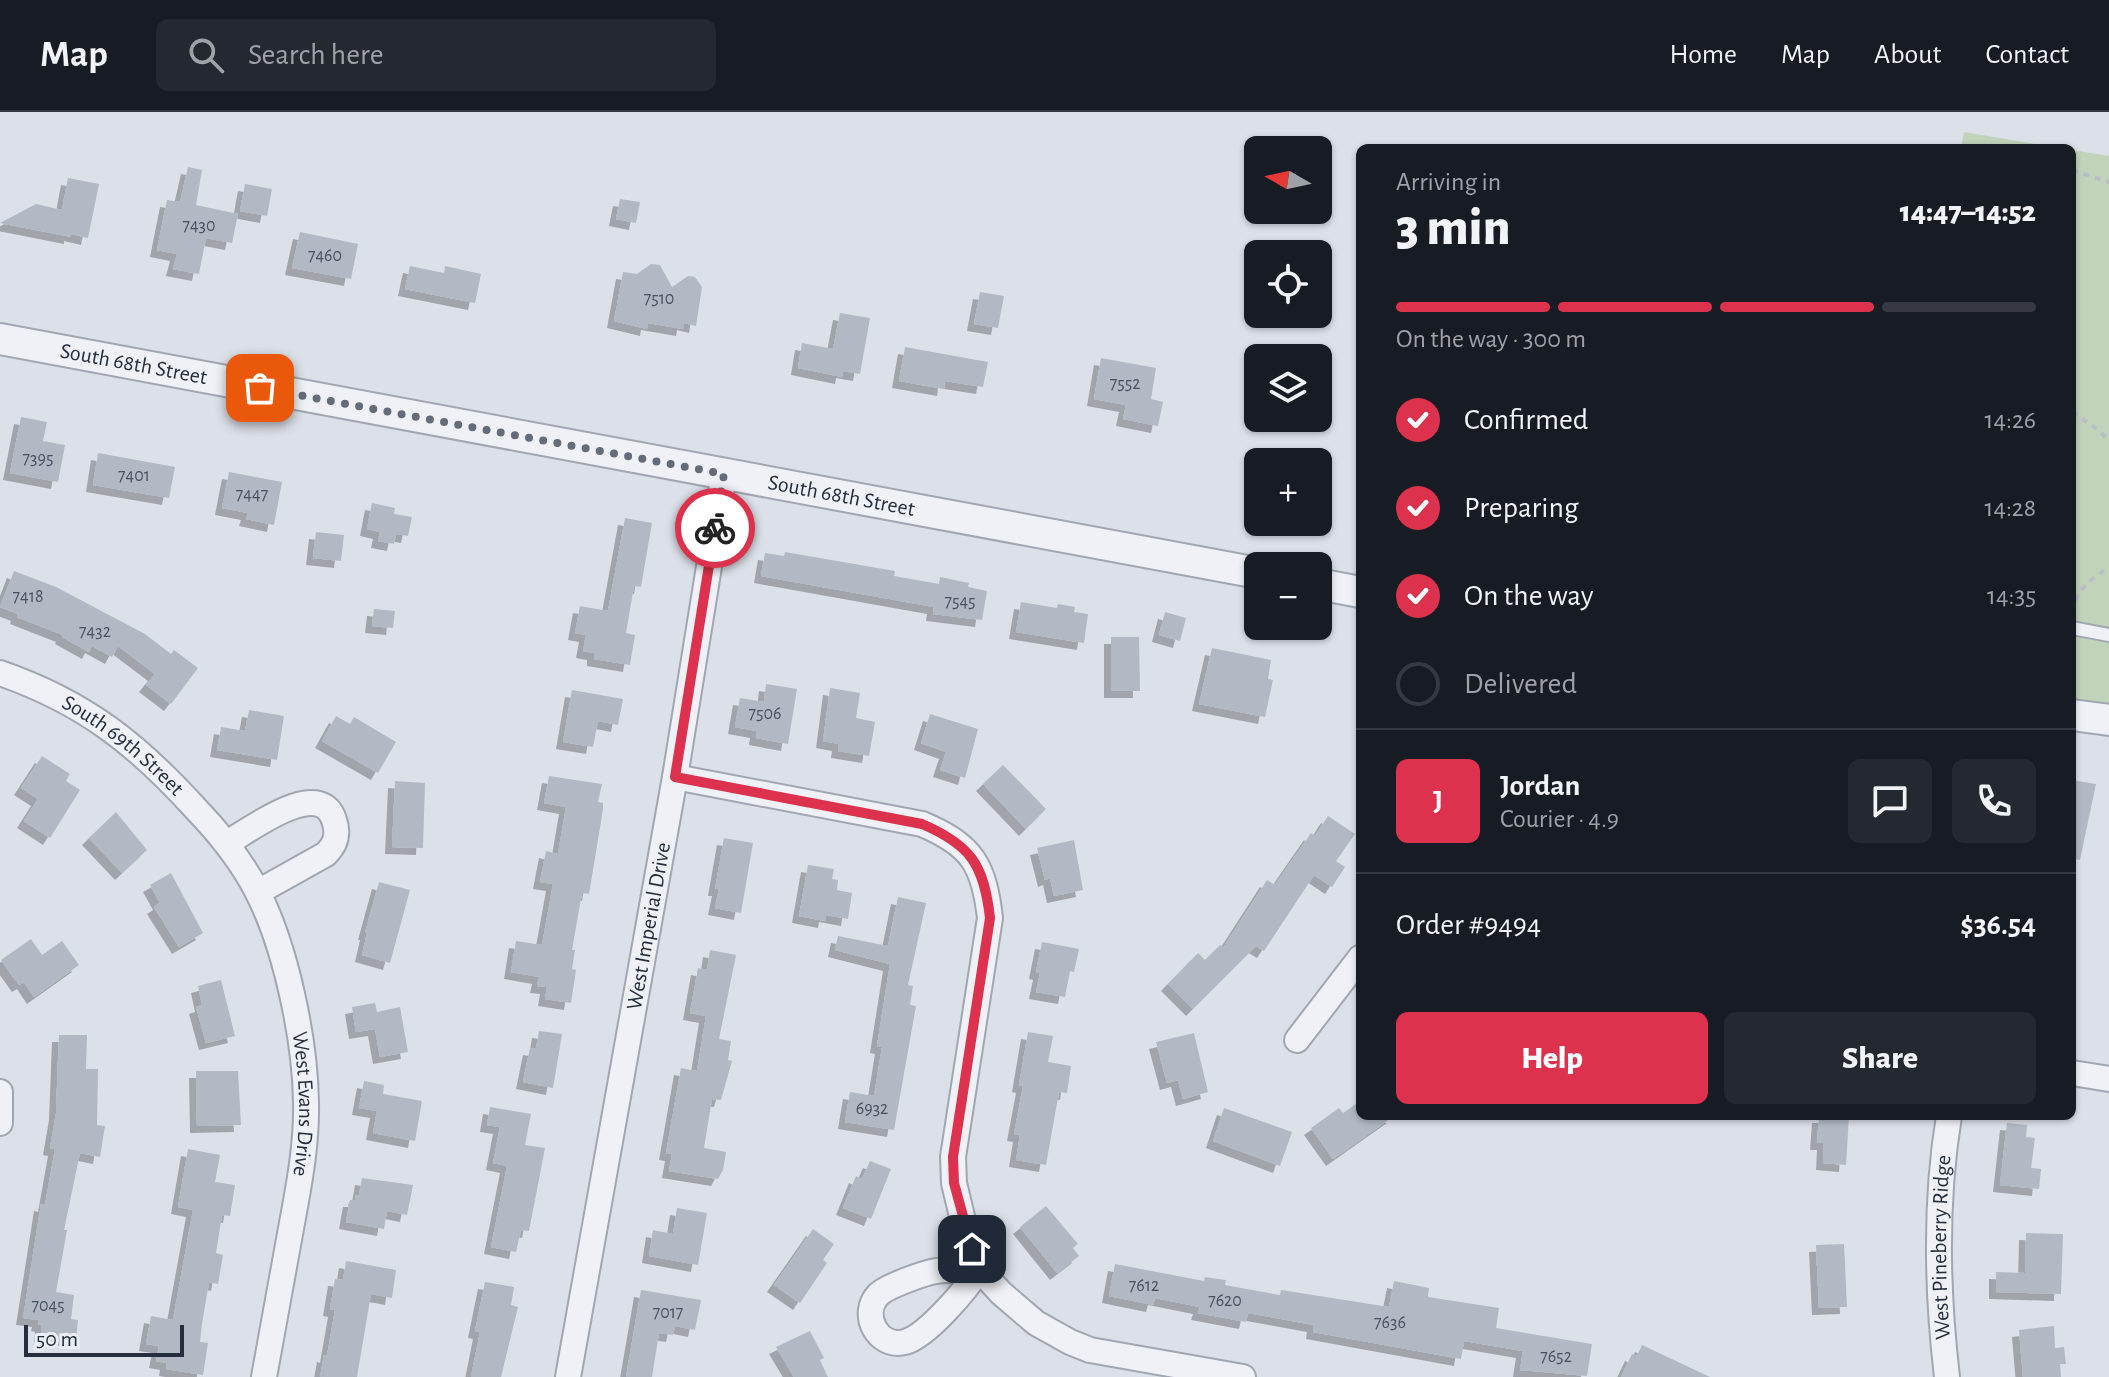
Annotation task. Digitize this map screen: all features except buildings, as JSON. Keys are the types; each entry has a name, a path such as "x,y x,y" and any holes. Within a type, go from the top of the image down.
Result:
{"street":[{"name":"South 68th Street","path":"0,339 1244,570"},
{"name":"West Imperial Drive","path":"568,1377 675,777 724,474"},
{"path":"1332,587 1356,591"},
{"name":"South 69th Street","path":"0,673 53,694 91,715 139,749 227,843"},
{"path":"2076,716 2109,720"},
{"path":"675,777 922,824 946,834 964,847 981,873 990,918 953,1157 954,1183 979,1269 1027,1316 1070,1342 1090,1350 1243,1377"},
{"path":"227,843 289,807 302,803 324,806 332,814 336,836 333,847 326,854 258,892"},
{"name":"West Evans Drive","path":"227,843 258,892 286,973 302,1049 306,1102 301,1175 264,1377"},
{"path":"1297,1040 1356,963"},
{"path":"2076,1074 2109,1079"},
{"path":"0,1092 0,1123"},
{"name":"West Pineberry Ridge","path":"1947,1377 1941,1329 1940,1207 1949,1120"}],"lane":[{"path":"2076,629 2109,635"}],"path":[{"path":"2076,171 2109,182"},
{"path":"2076,415 2109,441"},
{"path":"2076,599 2084,585 2109,567"}],"green space":[{"path":"1964,132 2035,144 1962,144"},
{"path":"2076,151 2109,156 2109,705 2076,700"}],"way so far":[{"path":"260,388 724,474 715,528"}],"route":[{"path":"715,528 675,777 922,824 946,834 964,847 981,873 990,918 987,949 953,1157 954,1183 972,1249"}]}
